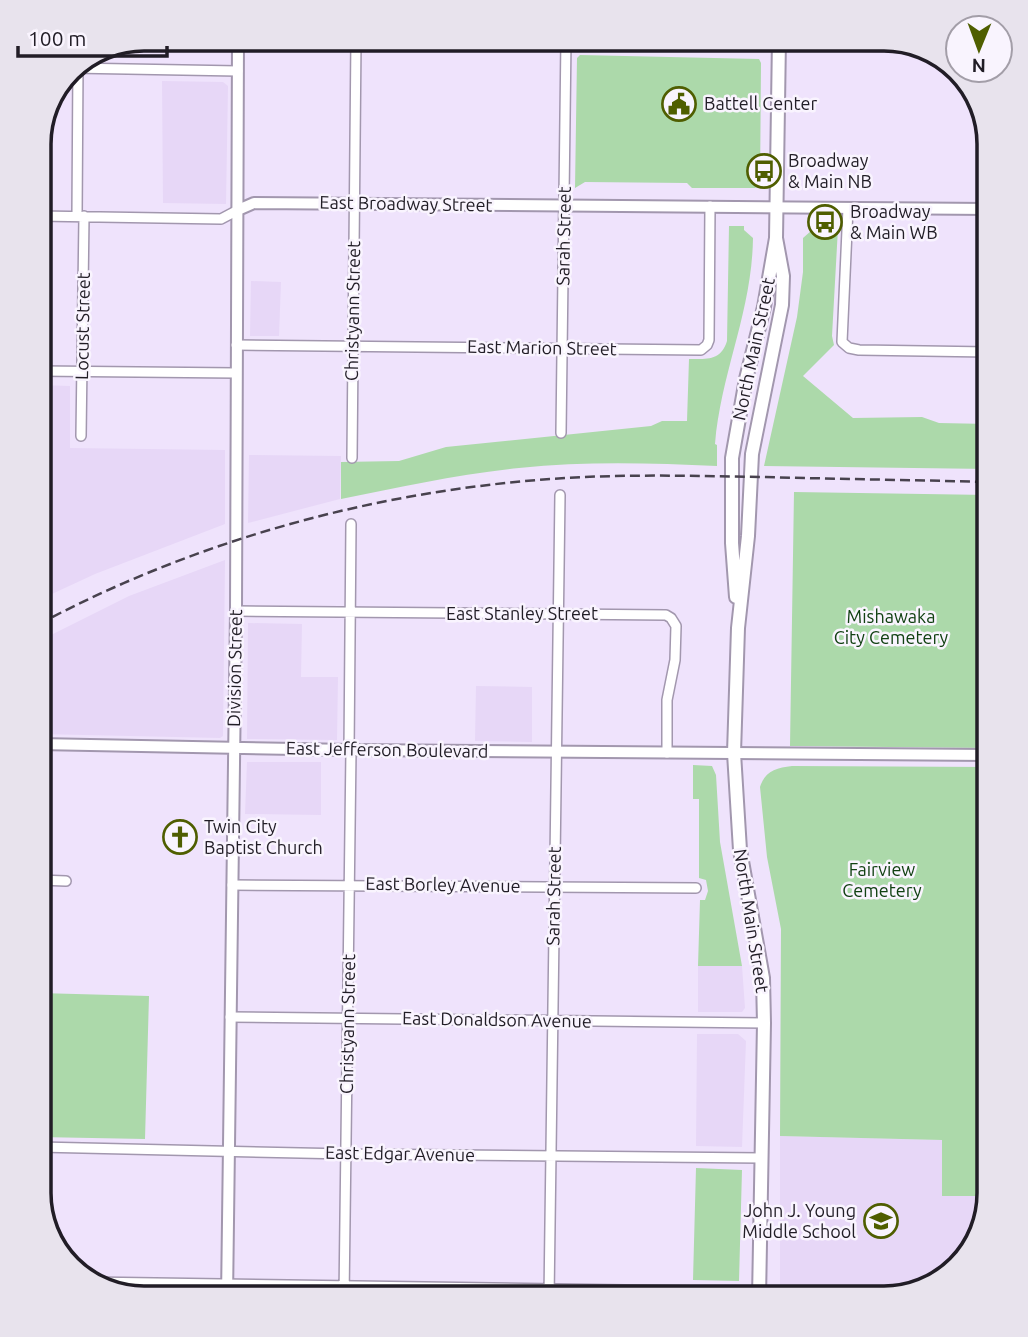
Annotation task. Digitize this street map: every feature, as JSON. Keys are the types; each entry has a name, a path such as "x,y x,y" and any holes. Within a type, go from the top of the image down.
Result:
{"main road":[{"name":"North Main Street","path":"738,628 732,543 732,458 776,238 779,51"},
{"name":"North Main Street","path":"759,1286 763,978 740,850 734,753 738,628 748,536 752,454 782,305 783,276 776,238"}],"street":[{"name":"Division Street","path":"227,1285 236,611 238,51"},
{"name":"Christyann Street","path":"352,458 356,51"},
{"name":"Sarah Street","path":"561,433 566,51"},
{"path":"92,67 238,71"},
{"name":"Locust Street","path":"76,80 81,216 81,436"},
{"name":"East Broadway Street","path":"51,216 221,219 254,203 977,209"},
{"name":"East Marion Street","path":"236,345 704,348 709,340 710,206"},
{"path":"848,208 842,342 849,348 859,350 977,352"},
{"path":"51,371 236,373"},
{"name":"Sarah Street","path":"549,1286 561,495"},
{"name":"Christyann Street","path":"345,1286 351,524"},
{"name":"East Stanley Street","path":"236,611 666,615 676,626 675,660 667,700 667,753"},
{"name":"East Jefferson Boulevard","path":"51,744 350,750 977,755"},
{"path":"51,880 66,881"},
{"name":"East Borley Avenue","path":"232,885 696,888"},
{"name":"East Donaldson Avenue","path":"230,1017 764,1023"},
{"name":"East Edgar Avenue","path":"51,1147 346,1154 761,1158"},
{"path":"118,1283 286,1286"}],"shaded area":[{"path":"162,81 223,82 228,86 226,204 163,203"},
{"path":"251,281 281,282 279,336 250,336"},
{"path":"51,385 70,386 70,448 225,450 225,524 95,574 51,594"},
{"path":"249,455 341,456 340,499 248,523"},
{"path":"225,560 223,736 220,738 51,734 51,635 129,596"},
{"path":"248,623 302,624 301,677 338,677 337,740 247,739"},
{"path":"476,686 532,687 532,742 475,741"},
{"path":"247,762 321,762 321,815 245,814"},
{"path":"698,966 742,966 745,1008 742,1012 698,1012"},
{"path":"697,1034 738,1034 746,1041 742,1147 696,1146"},
{"name":"John J. Young Middle School","path":"780,1136 943,1140 942,1195 977,1196 974,1218 968,1235 946,1263 926,1277 897,1285 780,1286"}],"green space":[{"path":"580,55 759,59 760,186 692,188 687,183 585,182 575,188 577,58"},
{"path":"729,226 744,226 744,230 753,238 742,317 718,418 715,444 717,466 618,463 544,466 452,477 341,499 341,462 399,461 446,447 651,426 662,421 687,421 689,359 712,358 721,352 727,341"},
{"path":"811,227 838,228 832,336 834,345 803,376 853,418 922,417 939,423 977,424 977,469 764,466 797,317 803,272 803,238 811,231"},
{"name":"Mishawaka City Cemetery","path":"794,492 977,495 977,748 790,746"},
{"path":"693,765 712,766 716,775 720,842 742,966 698,966 700,900 705,900 708,891 706,880 699,878 699,799 693,799"},
{"name":"Fairview Cemetery","path":"977,767 977,1196 942,1196 942,1140 780,1136 781,929 767,857 760,787 765,777 781,768"},
{"path":"51,993 149,996 145,1139 51,1137"},
{"path":"696,1168 742,1170 739,1281 693,1280"}],"railway":[{"path":"51,618 164,566 228,543 361,506 429,493 497,484 615,476 977,482"}],"place":[{"name":"Battell Center","path":"679,104"},
{"name":"Broadway & Main NB","path":"764,171"},
{"name":"Broadway & Main WB","path":"825,222"},
{"name":"Twin City Baptist Church","path":"180,837"},
{"name":"John J. Young Middle School","path":"881,1221"}]}
